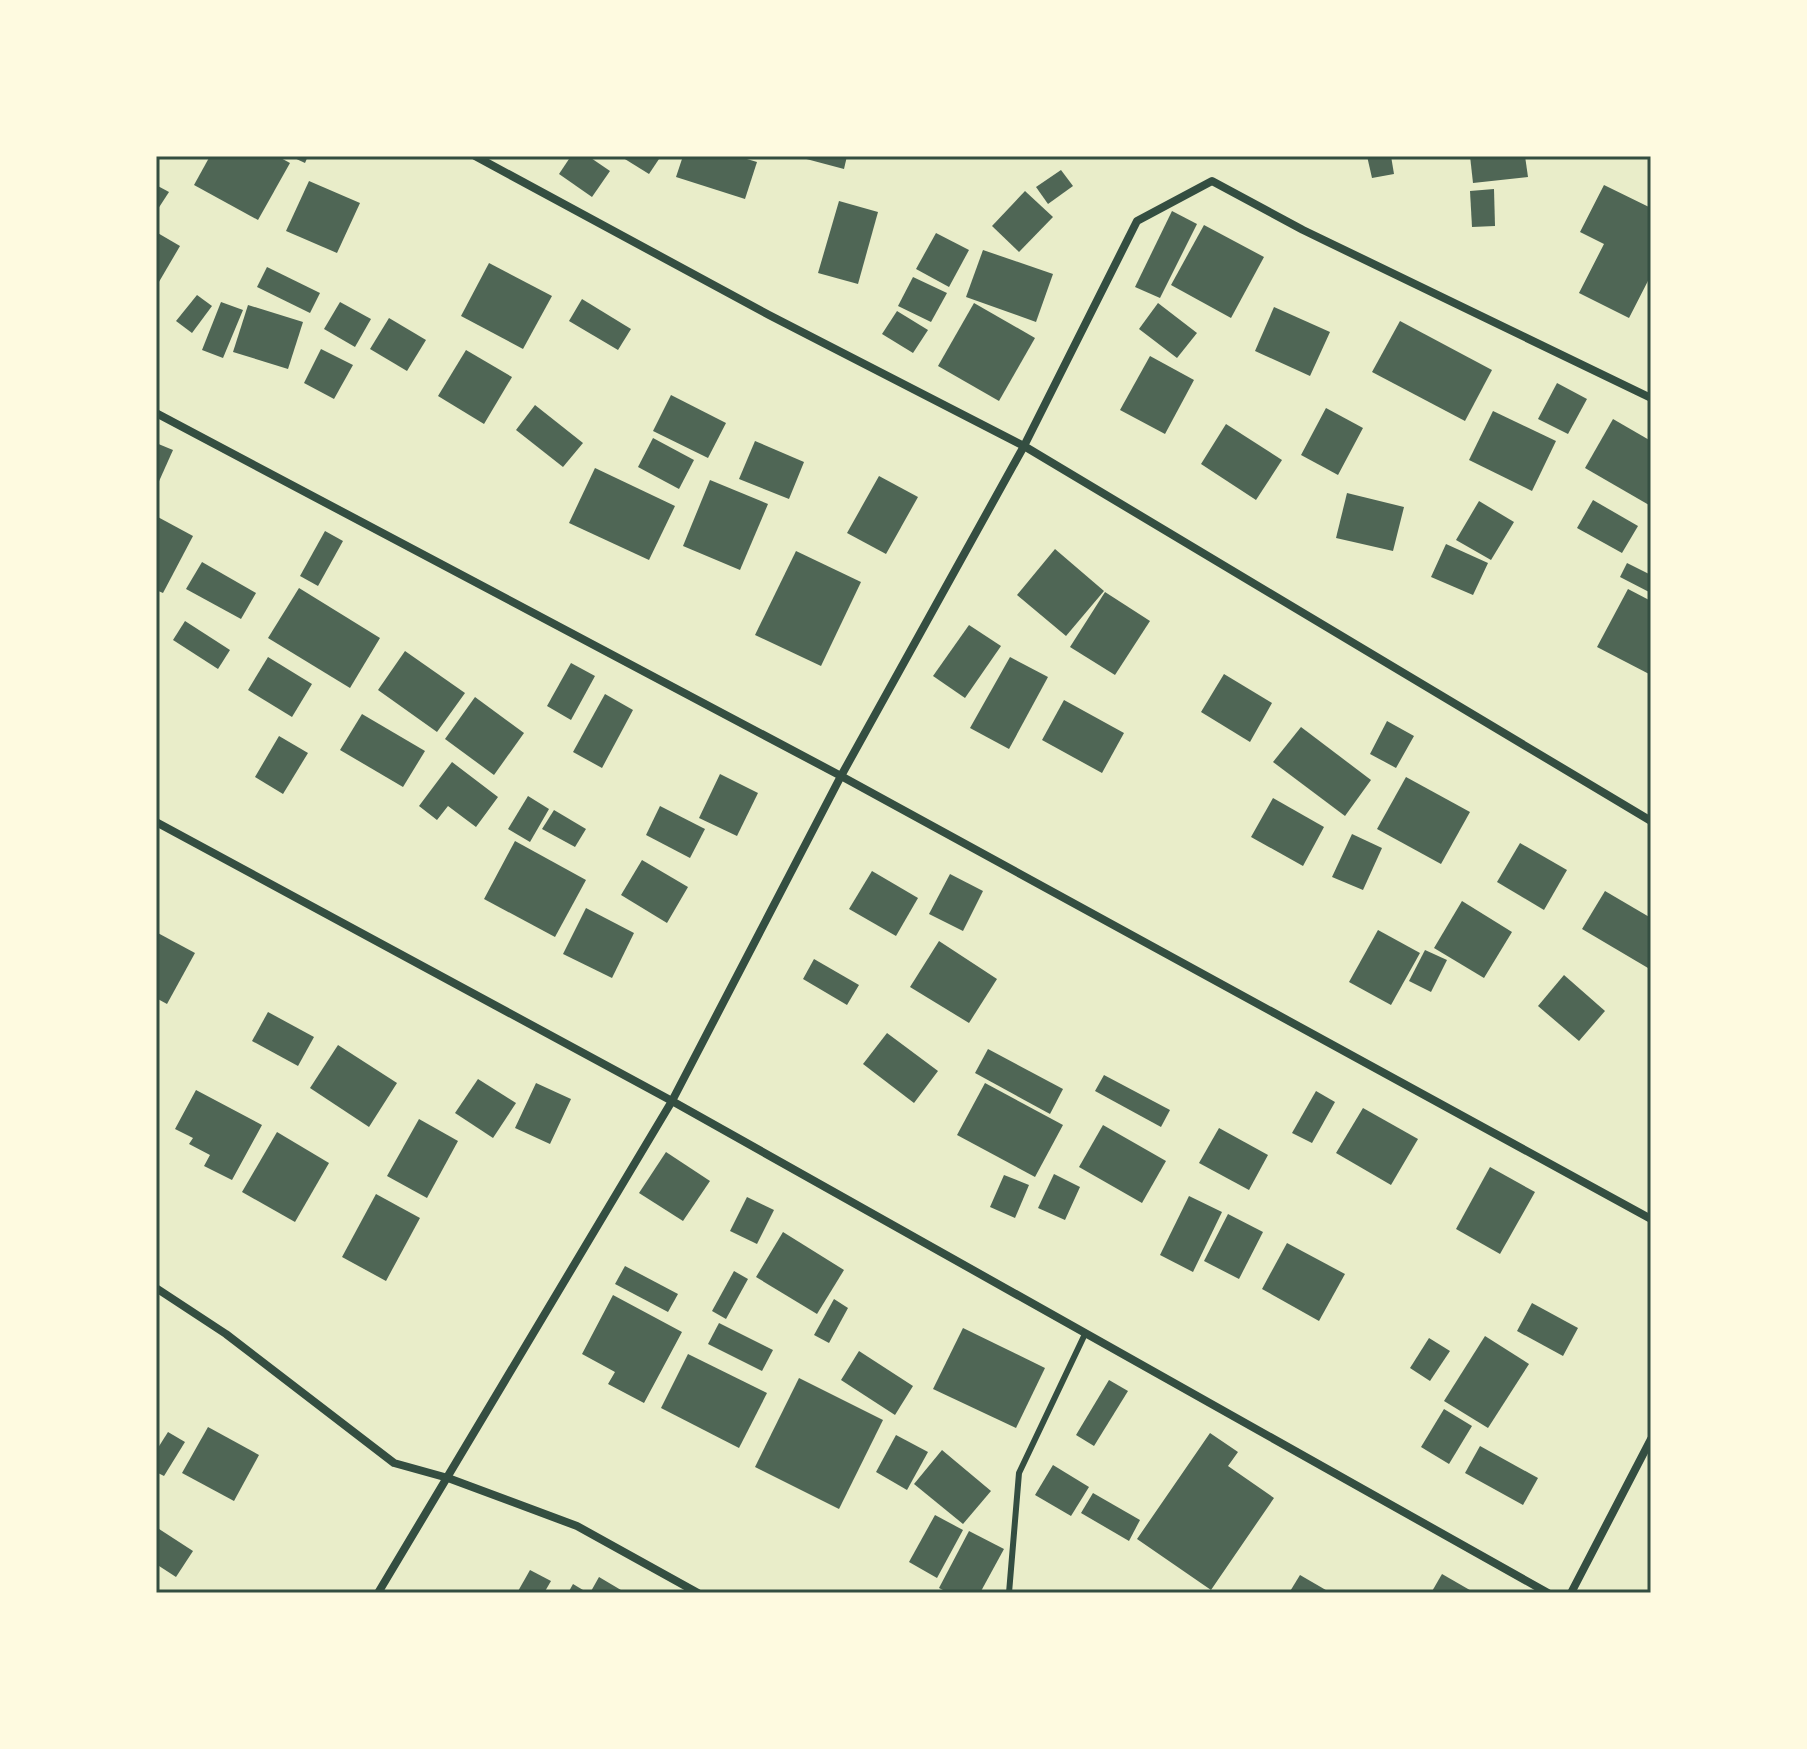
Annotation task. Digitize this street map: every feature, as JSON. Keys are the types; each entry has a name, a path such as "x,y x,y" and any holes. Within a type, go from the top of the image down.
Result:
{"street":[{"path":"475,156 769,315 1024,446 1651,821"},
{"path":"378,1593 672,1101 841,776 1024,446 1137,221 1212,181 1303,230 1651,398"},
{"path":"156,413 841,776 1651,1219"},
{"path":"156,822 672,1101 1548,1593"},
{"path":"156,1288 226,1334 394,1463 448,1478 577,1526 698,1593"},
{"path":"1571,1593 1651,1439"}],"lane":[{"path":"1009,1593 1019,1473 1085,1334"}],"building":[{"path":"210,156 277,156 290,163 258,220 194,185"},
{"path":"290,156 308,156 305,163"},
{"path":"571,156 588,156 610,171 592,197 559,174"},
{"path":"620,156 661,156 649,174"},
{"path":"683,156 737,156 757,162 745,199 676,177"},
{"path":"795,156 847,156 844,169"},
{"path":"1367,156 1391,156 1394,174 1372,178"},
{"path":"1470,156 1525,156 1528,177 1473,183"},
{"path":"1061,170 1073,186 1048,204 1036,187"},
{"path":"309,181 360,203 337,253 286,231"},
{"path":"156,185 169,192 156,212"},
{"path":"1604,185 1651,208 1651,275 1629,318 1579,293 1604,244 1580,232"},
{"path":"1494,189 1495,226 1472,227 1470,191"},
{"path":"1025,191 1053,217 1019,252 992,226"},
{"path":"839,201 878,212 858,284 818,273"},
{"path":"1172,211 1197,224 1160,298 1135,287"},
{"path":"1204,225 1264,257 1231,318 1171,285"},
{"path":"156,232 180,246 156,287"},
{"path":"936,233 969,250 949,287 916,269"},
{"path":"983,250 1053,274 1036,322 966,297"},
{"path":"489,263 552,296 523,349 461,316"},
{"path":"267,267 320,293 310,313 257,287"},
{"path":"913,277 947,293 931,322 898,306"},
{"path":"197,295 212,306 192,333 176,321"},
{"path":"582,299 631,329 618,350 569,321"},
{"path":"221,302 243,310 223,358 202,350"},
{"path":"340,302 371,319 355,347 324,329"},
{"path":"974,303 1035,338 999,401 938,366"},
{"path":"1158,303 1197,333 1177,358 1139,329"},
{"path":"248,305 303,322 288,369 233,352"},
{"path":"1274,307 1330,332 1310,376 1255,351"},
{"path":"897,311 928,330 913,353 882,334"},
{"path":"389,318 426,340 407,371 370,349"},
{"path":"1400,321 1492,370 1465,421 1372,372"},
{"path":"321,349 353,365 334,399 304,383"},
{"path":"466,350 512,377 484,424 438,396"},
{"path":"1150,356 1194,380 1165,434 1120,410"},
{"path":"1557,383 1587,399 1568,434 1538,419"},
{"path":"671,395 726,423 708,458 653,431"},
{"path":"535,405 583,443 563,467 516,430"},
{"path":"1326,408 1363,428 1338,475 1301,455"},
{"path":"1493,411 1556,441 1532,491 1469,460"},
{"path":"1613,419 1651,441 1649,505 1585,468"},
{"path":"1226,424 1282,460 1256,500 1201,464"},
{"path":"653,438 694,460 679,489 638,467"},
{"path":"755,441 804,462 789,499 739,479"},
{"path":"156,443 173,450 156,488"},
{"path":"595,468 675,506 649,560 569,523"},
{"path":"879,476 918,497 886,554 847,533"},
{"path":"710,480 768,504 740,570 683,546"},
{"path":"1347,493 1404,507 1393,551 1336,538"},
{"path":"1593,500 1638,526 1622,553 1577,528"},
{"path":"1479,501 1514,522 1491,560 1456,540"},
{"path":"156,516 193,536 163,593 156,590"},
{"path":"325,531 343,541 318,586 300,576"},
{"path":"1446,544 1488,563 1473,595 1431,577"},
{"path":"1055,549 1104,591 1066,636 1017,595"},
{"path":"796,551 861,582 821,666 755,635"},
{"path":"202,562 256,593 241,619 186,589"},
{"path":"1627,563 1651,575 1651,593 1620,577"},
{"path":"299,588 380,638 350,688 268,638"},
{"path":"1628,589 1651,601 1651,675 1597,647"},
{"path":"1105,592 1150,621 1115,675 1070,647"},
{"path":"185,621 230,650 218,669 173,640"},
{"path":"969,625 1001,646 965,698 933,676"},
{"path":"405,651 465,693 437,732 378,690"},
{"path":"268,657 312,684 292,717 248,690"},
{"path":"1010,657 1048,677 1009,749 970,728"},
{"path":"571,663 595,676 571,720 547,706"},
{"path":"1224,674 1272,703 1250,742 1201,712"},
{"path":"605,694 633,710 602,768 573,752"},
{"path":"475,697 524,733 494,775 445,739"},
{"path":"1064,700 1124,733 1102,773 1042,740"},
{"path":"362,714 425,751 403,787 340,750"},
{"path":"1387,721 1414,736 1396,768 1370,754"},
{"path":"1301,727 1371,780 1345,816 1273,762"},
{"path":"279,736 308,753 283,794 255,777"},
{"path":"452,762 498,797 476,827 448,806 437,820 419,806"},
{"path":"720,774 758,793 737,836 699,818"},
{"path":"1406,777 1470,812 1441,864 1377,829"},
{"path":"528,796 549,809 530,842 508,829"},
{"path":"1273,798 1324,827 1303,866 1251,837"},
{"path":"660,806 705,829 690,858 646,835"},
{"path":"554,810 586,829 575,847 542,829"},
{"path":"1352,834 1382,848 1363,890 1332,877"},
{"path":"515,841 586,880 555,937 484,899"},
{"path":"1520,843 1567,870 1544,910 1497,882"},
{"path":"642,860 688,887 667,923 621,895"},
{"path":"872,871 918,898 896,936 849,909"},
{"path":"950,874 983,891 963,931 929,914"},
{"path":"1605,891 1651,918 1648,968 1582,929"},
{"path":"1462,901 1512,932 1484,978 1434,948"},
{"path":"586,908 634,933 612,978 563,954"},
{"path":"1378,930 1420,953 1391,1005 1349,982"},
{"path":"156,932 195,953 167,1004 156,998"},
{"path":"939,941 997,979 969,1023 910,987"},
{"path":"1425,950 1447,960 1431,992 1409,981"},
{"path":"814,959 859,985 847,1005 803,979"},
{"path":"1564,975 1605,1011 1579,1041 1538,1006"},
{"path":"268,1012 314,1037 298,1066 252,1041"},
{"path":"887,1033 938,1071 914,1103 863,1064"},
{"path":"338,1045 397,1083 369,1127 310,1088"},
{"path":"988,1049 1063,1089 1050,1114 975,1073"},
{"path":"1104,1075 1170,1110 1161,1127 1095,1091"},
{"path":"478,1079 516,1103 493,1138 455,1113"},
{"path":"536,1083 571,1099 550,1144 515,1128"},
{"path":"985,1083 1063,1125 1035,1177 957,1135"},
{"path":"196,1090 262,1125 232,1180 204,1166 210,1155 189,1144 193,1138 175,1129"},
{"path":"1316,1091 1335,1102 1312,1143 1292,1133"},
{"path":"1363,1108 1418,1139 1391,1185 1336,1153"},
{"path":"419,1119 458,1141 427,1198 387,1176"},
{"path":"1103,1125 1166,1161 1142,1203 1079,1167"},
{"path":"1219,1128 1268,1155 1249,1190 1199,1163"},
{"path":"277,1132 329,1163 295,1222 242,1192"},
{"path":"666,1152 710,1181 683,1221 639,1193"},
{"path":"1490,1167 1535,1192 1500,1254 1456,1229"},
{"path":"1054,1174 1080,1187 1065,1220 1038,1208"},
{"path":"1004,1175 1029,1185 1015,1218 990,1207"},
{"path":"376,1194 420,1218 386,1281 342,1257"},
{"path":"1189,1196 1222,1212 1193,1272 1160,1255"},
{"path":"747,1197 774,1210 757,1244 730,1231"},
{"path":"1228,1214 1263,1232 1239,1279 1204,1261"},
{"path":"783,1232 844,1270 817,1314 756,1277"},
{"path":"1287,1243 1345,1274 1319,1321 1262,1289"},
{"path":"625,1266 678,1294 668,1312 615,1284"},
{"path":"734,1271 748,1279 726,1319 712,1311"},
{"path":"613,1295 682,1332 644,1403 608,1384 615,1372 582,1354"},
{"path":"834,1299 848,1308 829,1343 814,1335"},
{"path":"1532,1303 1578,1328 1563,1356 1517,1331"},
{"path":"719,1323 773,1350 762,1371 708,1344"},
{"path":"963,1328 1045,1368 1016,1428 933,1389"},
{"path":"1485,1336 1529,1364 1488,1428 1444,1401"},
{"path":"1429,1338 1450,1351 1430,1381 1410,1368"},
{"path":"859,1351 913,1386 895,1415 841,1380"},
{"path":"688,1354 767,1393 739,1448 661,1408"},
{"path":"799,1378 883,1420 839,1509 755,1467"},
{"path":"1109,1380 1128,1391 1094,1446 1076,1435"},
{"path":"1444,1409 1472,1426 1449,1464 1421,1447"},
{"path":"208,1427 259,1455 234,1501 182,1473"},
{"path":"168,1432 185,1442 164,1476 156,1472 156,1451"},
{"path":"1210,1433 1238,1452 1228,1466 1274,1498 1211,1590 1137,1539"},
{"path":"896,1435 928,1452 907,1490 876,1472"},
{"path":"1480,1446 1538,1478 1523,1505 1465,1473"},
{"path":"942,1450 991,1491 963,1524 914,1484"},
{"path":"1053,1465 1089,1487 1071,1516 1035,1495"},
{"path":"1093,1493 1140,1520 1129,1541 1081,1513"},
{"path":"935,1515 963,1530 937,1578 909,1562"},
{"path":"156,1527 193,1551 176,1577 156,1564"},
{"path":"969,1531 1004,1549 980,1593 949,1593 939,1588"},
{"path":"530,1570 551,1581 544,1593 517,1593"},
{"path":"1442,1574 1475,1593 1431,1593"},
{"path":"1300,1575 1331,1593 1289,1593"},
{"path":"599,1577 626,1593 590,1593"},
{"path":"573,1584 588,1593 568,1593"}]}
